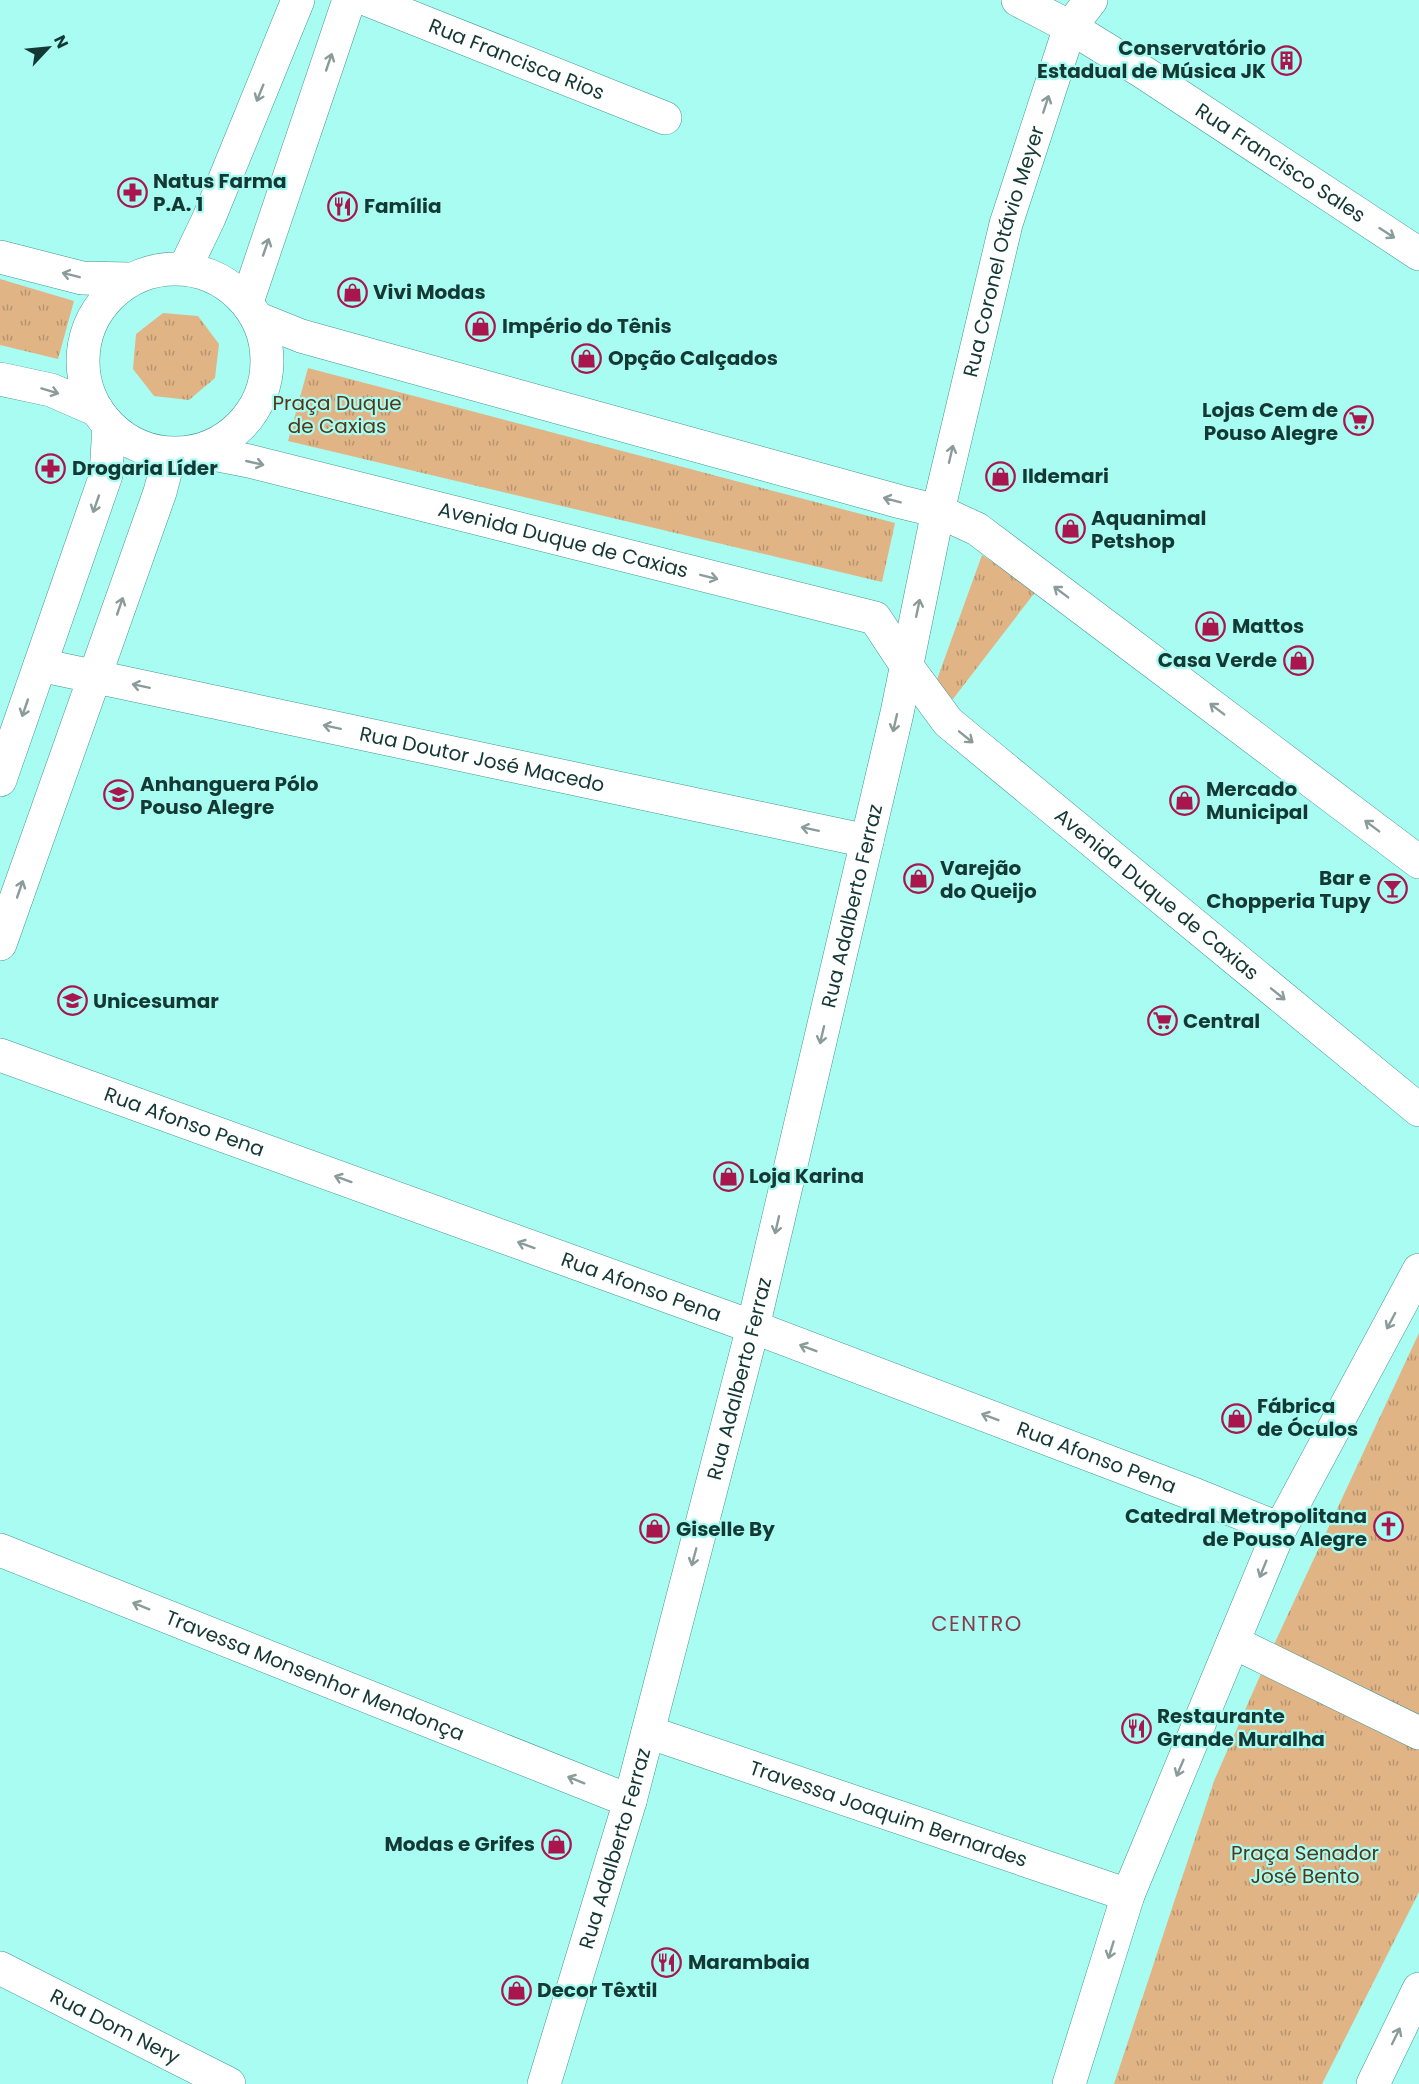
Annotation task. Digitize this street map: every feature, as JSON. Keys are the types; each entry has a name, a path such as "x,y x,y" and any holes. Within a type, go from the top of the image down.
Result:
{"street":[{"path":"185,268 209,218 298,0"},
{"path":"0,379 51,390 103,418 137,446 184,453 235,433 260,400 268,360 253,311 349,0"},
{"name":"Rua Francisca Rios","path":"368,0 665,118"},
{"name":"Rua Francisco Sales","path":"1018,0 1070,27 1143,72 1419,254"},
{"name":"Rua Coronel Otávio Meyer","path":"938,511 1006,224 1070,27 1091,0"},
{"path":"0,257 82,278 129,279 156,269 185,268 220,279 253,311 301,336 938,511 977,529 1419,862"},
{"path":"0,780 106,475 103,418 84,375 85,338 102,304 129,279"},
{"path":"0,944 160,492 184,453"},
{"name":"Avenida Duque de Caxias","path":"184,453 249,462 875,618 948,722 1419,1110"},
{"path":"906,665 938,511"},
{"name":"Rua Doutor José Macedo","path":"40,665 867,841"},
{"name":"Rua Adalberto Ferraz","path":"544,2084 630,1801 753,1328 906,665"},
{"name":"Rua Afonso Pena","path":"0,1054 753,1328 1185,1490 1280,1529"},
{"path":"1069,2084 1128,1895 1280,1529 1419,1270"},
{"name":"Travessa Monsenhor Mendonça","path":"0,1550 630,1801"},
{"path":"1233,1642 1419,1733"},
{"name":"Travessa Joaquim Bernardes","path":"648,1732 1128,1895"},
{"name":"Rua Dom Nery","path":"0,1968 230,2084"},
{"path":"1373,2084 1417,2000"}],"green space":[{"path":"0,279 74,301 58,359 0,345"},
{"name":"Praça Duque de Caxias","path":"163,313 198,316 219,344 215,378 189,400 154,396 133,369 136,334"},
{"name":"Praça Duque de Caxias","path":"308,368 895,523 882,582 288,441"},
{"path":"982,555 1036,591 953,699 935,685"},
{"name":"Praça Senador José Bento","path":"1419,1333 1419,1892 1322,2084 1114,2084 1214,1781 1270,1653"}],"place":[{"name":"Conservatório Estadual de Música JK","path":"1287,60"},
{"name":"Natus Farma P.A. 1","path":"132,193"},
{"name":"Família","path":"343,206"},
{"name":"Vivi Modas","path":"352,292"},
{"name":"Império do Tênis","path":"481,326"},
{"name":"Opção Calçados","path":"587,358"},
{"name":"Lojas Cem de Pouso Alegre","path":"1359,421"},
{"name":"Drogaria Líder","path":"51,468"},
{"name":"Ildemari","path":"1001,476"},
{"name":"Aquanimal Petshop","path":"1070,529"},
{"name":"Mattos","path":"1211,626"},
{"name":"Casa Verde","path":"1298,660"},
{"name":"Anhanguera Pólo Pouso Alegre","path":"119,795"},
{"name":"Mercado Municipal","path":"1185,800"},
{"name":"Varejão do Queijo","path":"919,879"},
{"name":"Bar e Chopperia Tupy","path":"1392,889"},
{"name":"Unicesumar","path":"72,1001"},
{"name":"Central","path":"1162,1021"},
{"name":"Loja Karina","path":"728,1176"},
{"name":"Fábrica de Óculos","path":"1236,1418"},
{"name":"Catedral Metropolitana de Pouso Alegre","path":"1388,1527"},
{"name":"Giselle By","path":"655,1529"},
{"name":"Restaurante Grande Muralha","path":"1136,1728"},
{"name":"Modas e Grifes","path":"556,1844"},
{"name":"Marambaia","path":"667,1962"},
{"name":"Decor Têxtil","path":"516,1990"}],"district":[{"name":"CENTRO","path":"977,1623"}]}
